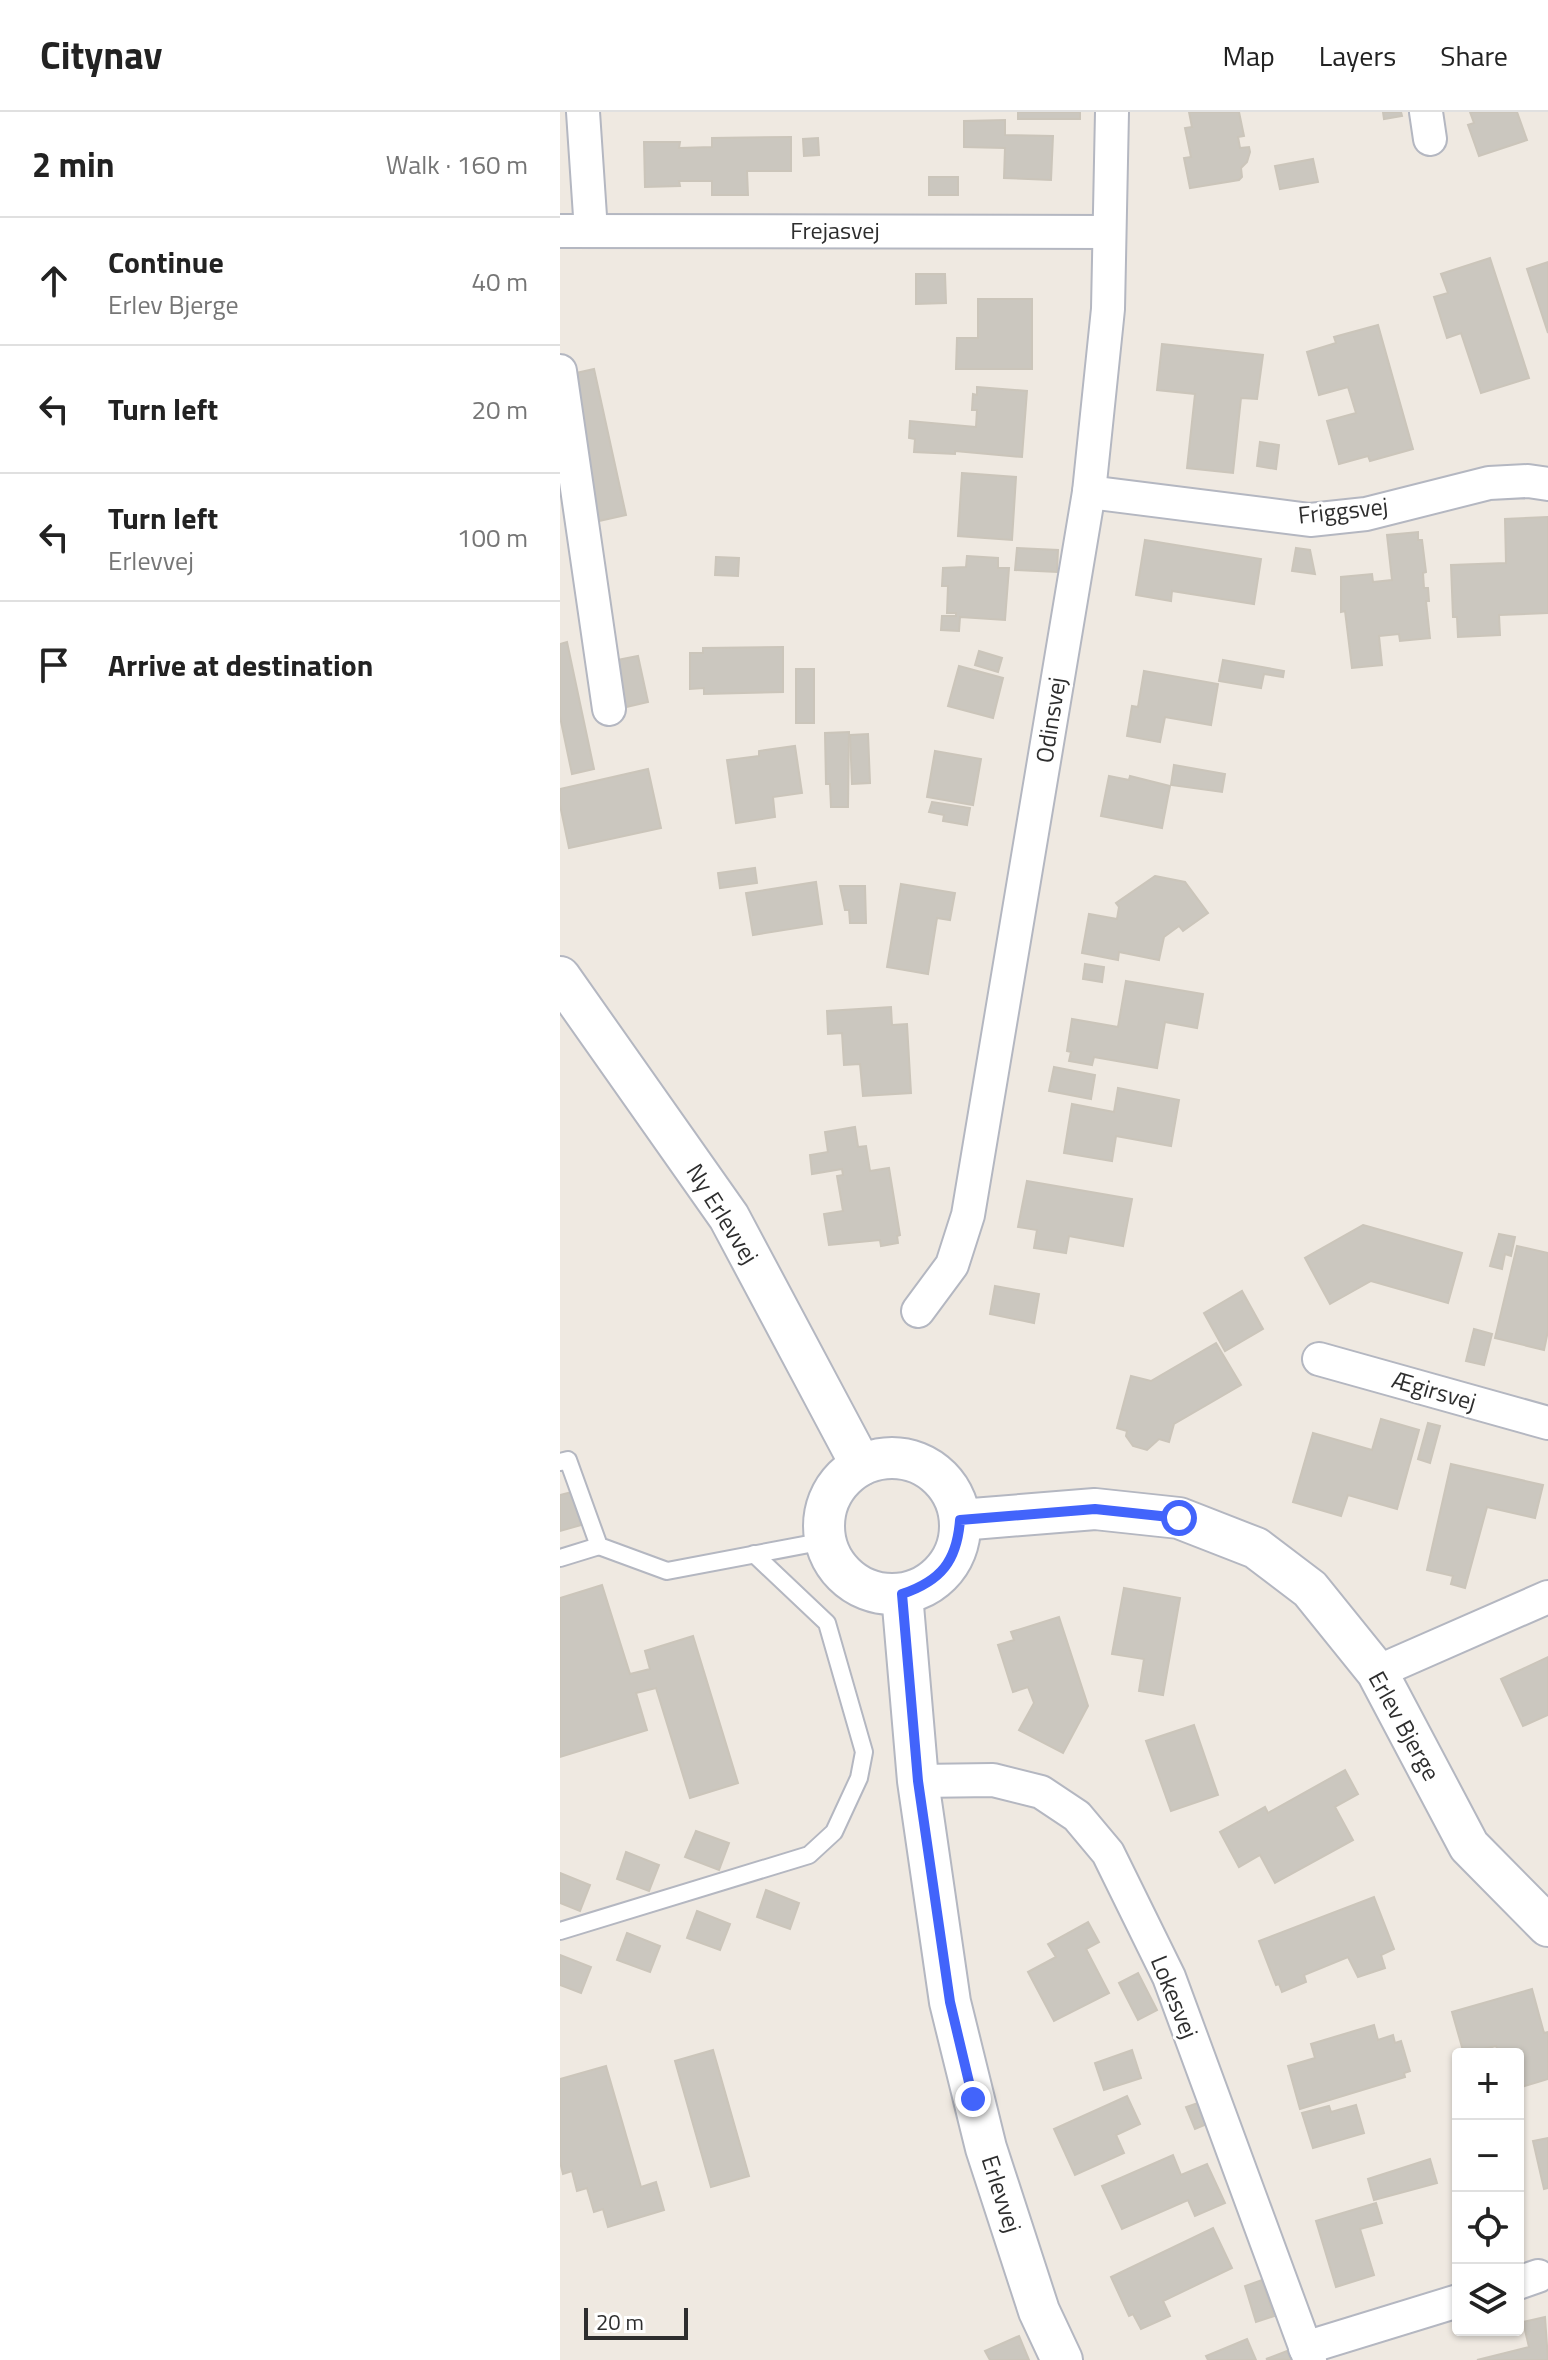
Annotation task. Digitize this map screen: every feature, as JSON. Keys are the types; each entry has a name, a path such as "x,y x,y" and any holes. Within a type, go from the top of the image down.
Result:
{"street":[{"path":"576,231 583,112"},
{"name":"Odinsvej","path":"918,1311 952,1265 968,1215 1089,492 1108,309 1112,112"},
{"name":"Frejasvej","path":"576,231 1109,232"},
{"path":"560,371 609,709"},
{"name":"Friggsvej","path":"1089,492 1310,520 1366,514 1489,483 1528,481 1548,484"},
{"name":"Ny Erlevvej","path":"560,977 729,1217 861,1465"},
{"name":"Ægirsvej","path":"1319,1359 1548,1423"},
{"path":"882,1459 904,1459 924,1467 942,1480 954,1499 960,1520 958,1541 951,1560 938,1576 922,1588 902,1594 881,1594 862,1588 845,1576 832,1560 825,1541 824,1519 830,1497 843,1478 861,1465 882,1459"},
{"name":"Erlev Bjerge","path":"960,1520 1095,1509 1179,1518 1256,1548 1310,1589 1377,1672 1469,1846 1548,1926"},
{"name":"Erlevvej","path":"902,1594 918,1781 950,2002 986,2148 1039,2311 1062,2360"},
{"path":"1377,1672 1548,1597"},
{"name":"Lokesvej","path":"918,1781 993,1780 1041,1792 1077,1816 1108,1853 1169,1977 1308,2354 1452,2303"}],"lane":[{"path":"560,1462 568,1460 599,1546"},
{"path":"560,1558 599,1546 667,1571 825,1541"},
{"path":"560,1931 809,1855 834,1832 848,1806 859,1778 864,1752 827,1623 754,1554"}],"building":[{"path":"1018,112 1080,112 1080,119 1018,119"},
{"path":"1189,112 1239,112 1244,136 1238,137 1240,148 1249,147 1250,152 1241,168 1242,177 1239,180 1190,188 1184,158 1191,157 1185,128 1192,127"},
{"path":"1383,112 1401,112 1402,116 1384,119"},
{"path":"1470,112 1517,112 1527,140 1479,156 1468,125 1474,123"},
{"path":"1005,120 1005,135 1053,136 1051,180 1004,178 1005,148 964,147 964,121"},
{"path":"791,137 791,171 747,171 748,195 712,195 712,181 679,181 680,186 645,187 644,142 680,142 679,148 712,147 712,138"},
{"path":"818,138 819,155 804,156 803,139"},
{"path":"1313,159 1318,182 1280,189 1275,166"},
{"path":"929,177 958,177 958,195 929,195"},
{"path":"1490,258 1529,378 1481,393 1461,333 1447,338 1434,297 1448,293 1441,274"},
{"path":"1548,262 1548,333 1527,269"},
{"path":"916,274 945,274 946,303 916,304"},
{"path":"978,299 1032,299 1032,369 956,369 957,338 978,338"},
{"path":"1378,325 1413,449 1370,461 1368,456 1339,464 1327,421 1356,413 1348,387 1319,395 1307,352 1336,343 1334,337"},
{"path":"1162,344 1263,355 1257,399 1241,398 1233,473 1187,468 1195,394 1157,390"},
{"path":"594,369 626,515 599,521 567,375"},
{"path":"977,387 1027,391 1022,457 955,451 955,454 914,452 915,439 909,438 910,421 976,427 977,410 972,410 973,394 977,395"},
{"path":"1260,442 1279,445 1276,469 1257,466"},
{"path":"962,473 1016,477 1012,540 958,536"},
{"path":"1548,517 1548,613 1499,615 1500,635 1458,637 1457,617 1453,617 1451,565 1506,563 1505,519"},
{"path":"1418,532 1426,572 1423,573 1424,588 1428,588 1429,601 1426,601 1430,638 1400,641 1399,634 1379,636 1382,665 1352,668 1345,611 1341,612 1341,577 1372,574 1373,582 1392,580 1387,535"},
{"path":"1145,540 1261,559 1254,604 1172,591 1171,601 1136,595"},
{"path":"1017,548 1058,550 1057,572 1015,570"},
{"path":"1296,548 1310,550 1315,574 1292,571"},
{"path":"967,556 998,558 998,568 1009,568 1005,620 960,617 959,631 941,630 942,616 956,616 956,613 947,613 948,586 942,586 943,568 966,567"},
{"path":"716,557 739,558 738,576 715,575"},
{"path":"567,642 594,769 572,774 560,717 560,644"},
{"path":"783,647 783,692 704,694 704,688 690,689 690,653 703,653 703,648"},
{"path":"979,651 1002,658 998,672 975,665"},
{"path":"638,656 648,702 622,708 612,661"},
{"path":"1223,660 1284,671 1283,677 1264,674 1261,688 1219,681"},
{"path":"959,666 1003,678 993,718 948,706"},
{"path":"796,669 814,669 814,723 796,723"},
{"path":"1144,671 1218,684 1211,725 1165,717 1160,742 1127,736 1132,706 1138,707"},
{"path":"849,732 848,807 831,807 830,784 826,784 825,733"},
{"path":"868,734 870,783 852,784 850,735"},
{"path":"795,746 802,793 773,797 775,817 736,823 727,760 759,756 759,751"},
{"path":"935,751 981,759 973,805 927,797"},
{"path":"1174,765 1225,774 1222,792 1171,785"},
{"path":"648,769 661,828 569,848 560,805 560,789"},
{"path":"1109,776 1129,780 1130,776 1170,786 1162,828 1101,816"},
{"path":"932,802 970,808 967,825 943,821 944,815 929,812"},
{"path":"755,868 757,883 720,888 718,873"},
{"path":"1155,876 1185,882 1208,913 1183,931 1179,926 1164,937 1159,960 1119,952 1118,960 1082,953 1089,914 1117,919 1119,907 1116,903"},
{"path":"816,882 822,924 753,935 746,893"},
{"path":"901,884 955,893 950,920 937,918 928,974 887,967"},
{"path":"840,886 865,886 866,923 850,923 849,910 845,910"},
{"path":"1085,964 1104,967 1102,982 1083,979"},
{"path":"1126,981 1203,994 1197,1028 1165,1022 1157,1068 1094,1057 1092,1065 1069,1061 1071,1052 1067,1051 1072,1019 1118,1027"},
{"path":"891,1007 892,1025 907,1024 911,1093 863,1096 860,1064 844,1065 842,1033 828,1034 827,1011"},
{"path":"1054,1067 1095,1075 1091,1099 1049,1091"},
{"path":"1118,1088 1179,1100 1171,1146 1116,1136 1112,1161 1064,1153 1072,1104 1114,1112"},
{"path":"855,1127 858,1147 866,1146 870,1171 889,1168 900,1235 897,1236 898,1243 881,1246 880,1240 829,1245 824,1214 843,1211 837,1176 843,1175 842,1169 812,1174 810,1155 828,1152 825,1132"},
{"path":"1027,1181 1132,1199 1123,1246 1069,1236 1066,1253 1034,1248 1037,1230 1018,1227"},
{"path":"1363,1225 1462,1253 1448,1303 1371,1281 1330,1304 1305,1258"},
{"path":"1499,1234 1515,1237 1511,1256 1505,1254 1502,1269 1490,1266"},
{"path":"1517,1246 1548,1253 1548,1331 1544,1350 1495,1338"},
{"path":"995,1286 1039,1294 1034,1323 990,1314"},
{"path":"1242,1291 1263,1329 1225,1351 1204,1313"},
{"path":"1474,1329 1492,1334 1484,1365 1466,1361"},
{"path":"1216,1343 1241,1385 1174,1424 1169,1442 1159,1439 1147,1450 1133,1446 1126,1436 1127,1431 1117,1428 1131,1376 1151,1381"},
{"path":"1381,1419 1419,1430 1397,1509 1348,1495 1341,1516 1293,1502 1313,1433 1372,1450"},
{"path":"1428,1423 1440,1426 1430,1463 1418,1459"},
{"path":"1451,1464 1543,1485 1535,1518 1487,1507 1465,1588 1451,1584 1453,1576 1427,1570"},
{"path":"572,1492 581,1525 560,1531 560,1495"},
{"path":"602,1585 630,1674 650,1669 645,1651 693,1636 738,1783 690,1798 656,1688 636,1693 647,1730 560,1757 560,1598"},
{"path":"1124,1588 1180,1598 1163,1695 1139,1691 1144,1659 1112,1654"},
{"path":"1059,1617 1088,1706 1063,1753 1019,1730 1034,1703 1028,1687 1013,1692 998,1645 1014,1640 1011,1632"},
{"path":"1548,1657 1548,1715 1523,1726 1501,1679"},
{"path":"1194,1725 1218,1795 1171,1811 1146,1741"},
{"path":"1345,1770 1358,1794 1335,1807 1353,1840 1275,1883 1260,1855 1239,1867 1220,1832 1265,1807 1268,1813"},
{"path":"696,1831 729,1843 719,1870 685,1857"},
{"path":"626,1852 659,1865 649,1891 617,1879"},
{"path":"560,1873 590,1885 580,1911 560,1903"},
{"path":"766,1890 799,1903 790,1929 757,1917"},
{"path":"1374,1897 1394,1949 1381,1955 1385,1968 1358,1977 1348,1957 1304,1975 1306,1982 1282,1992 1279,1984 1276,1985 1259,1941"},
{"path":"697,1911 730,1924 720,1950 687,1938"},
{"path":"1088,1922 1099,1942 1086,1949 1109,1993 1054,2021 1028,1972 1056,1957 1048,1944"},
{"path":"627,1933 660,1946 650,1972 617,1960"},
{"path":"560,1955 591,1967 581,1993 560,1985"},
{"path":"1138,1973 1157,2010 1138,2020 1119,1983"},
{"path":"1532,1989 1544,2033 1548,2032 1548,2079 1524,2086 1524,2048 1462,2048 1452,2012"},
{"path":"1374,2025 1378,2040 1393,2035 1395,2043 1401,2041 1410,2071 1404,2073 1405,2077 1300,2109 1288,2066 1315,2058 1311,2044"},
{"path":"713,2050 749,2176 711,2187 675,2061"},
{"path":"1132,2050 1141,2078 1104,2090 1095,2063"},
{"path":"606,2066 641,2187 656,2182 664,2210 608,2227 603,2209 594,2212 587,2188 577,2191 572,2171 563,2174 560,2162 560,2079"},
{"path":"1127,2096 1140,2124 1116,2135 1124,2153 1075,2175 1054,2129"},
{"path":"1198,2103 1207,2124 1195,2129 1186,2107"},
{"path":"1356,2105 1364,2133 1313,2148 1302,2113 1329,2106 1331,2112"},
{"path":"1548,2138 1548,2188 1544,2189 1533,2141"},
{"path":"1173,2155 1181,2175 1207,2164 1225,2203 1195,2216 1188,2200 1122,2229 1102,2186"},
{"path":"1430,2159 1437,2183 1374,2200 1368,2179"},
{"path":"1376,2203 1382,2223 1360,2229 1374,2275 1336,2287 1316,2221"},
{"path":"1213,2228 1232,2268 1163,2301 1170,2316 1141,2329 1133,2314 1129,2316 1111,2277"},
{"path":"1262,2280 1274,2316 1256,2322 1245,2286"},
{"path":"1545,2317 1548,2360 1477,2360 1529,2347 1524,2322"},
{"path":"1019,2336 1029,2360 990,2360 985,2351"},
{"path":"1247,2339 1256,2360 1208,2360 1206,2356"},
{"path":"1287,2351 1291,2360 1266,2359"}],"route":[{"path":"973,2099 950,2002 918,1781 902,1594 922,1588 938,1576 951,1560 958,1541 960,1520 1095,1509 1179,1518"}]}
